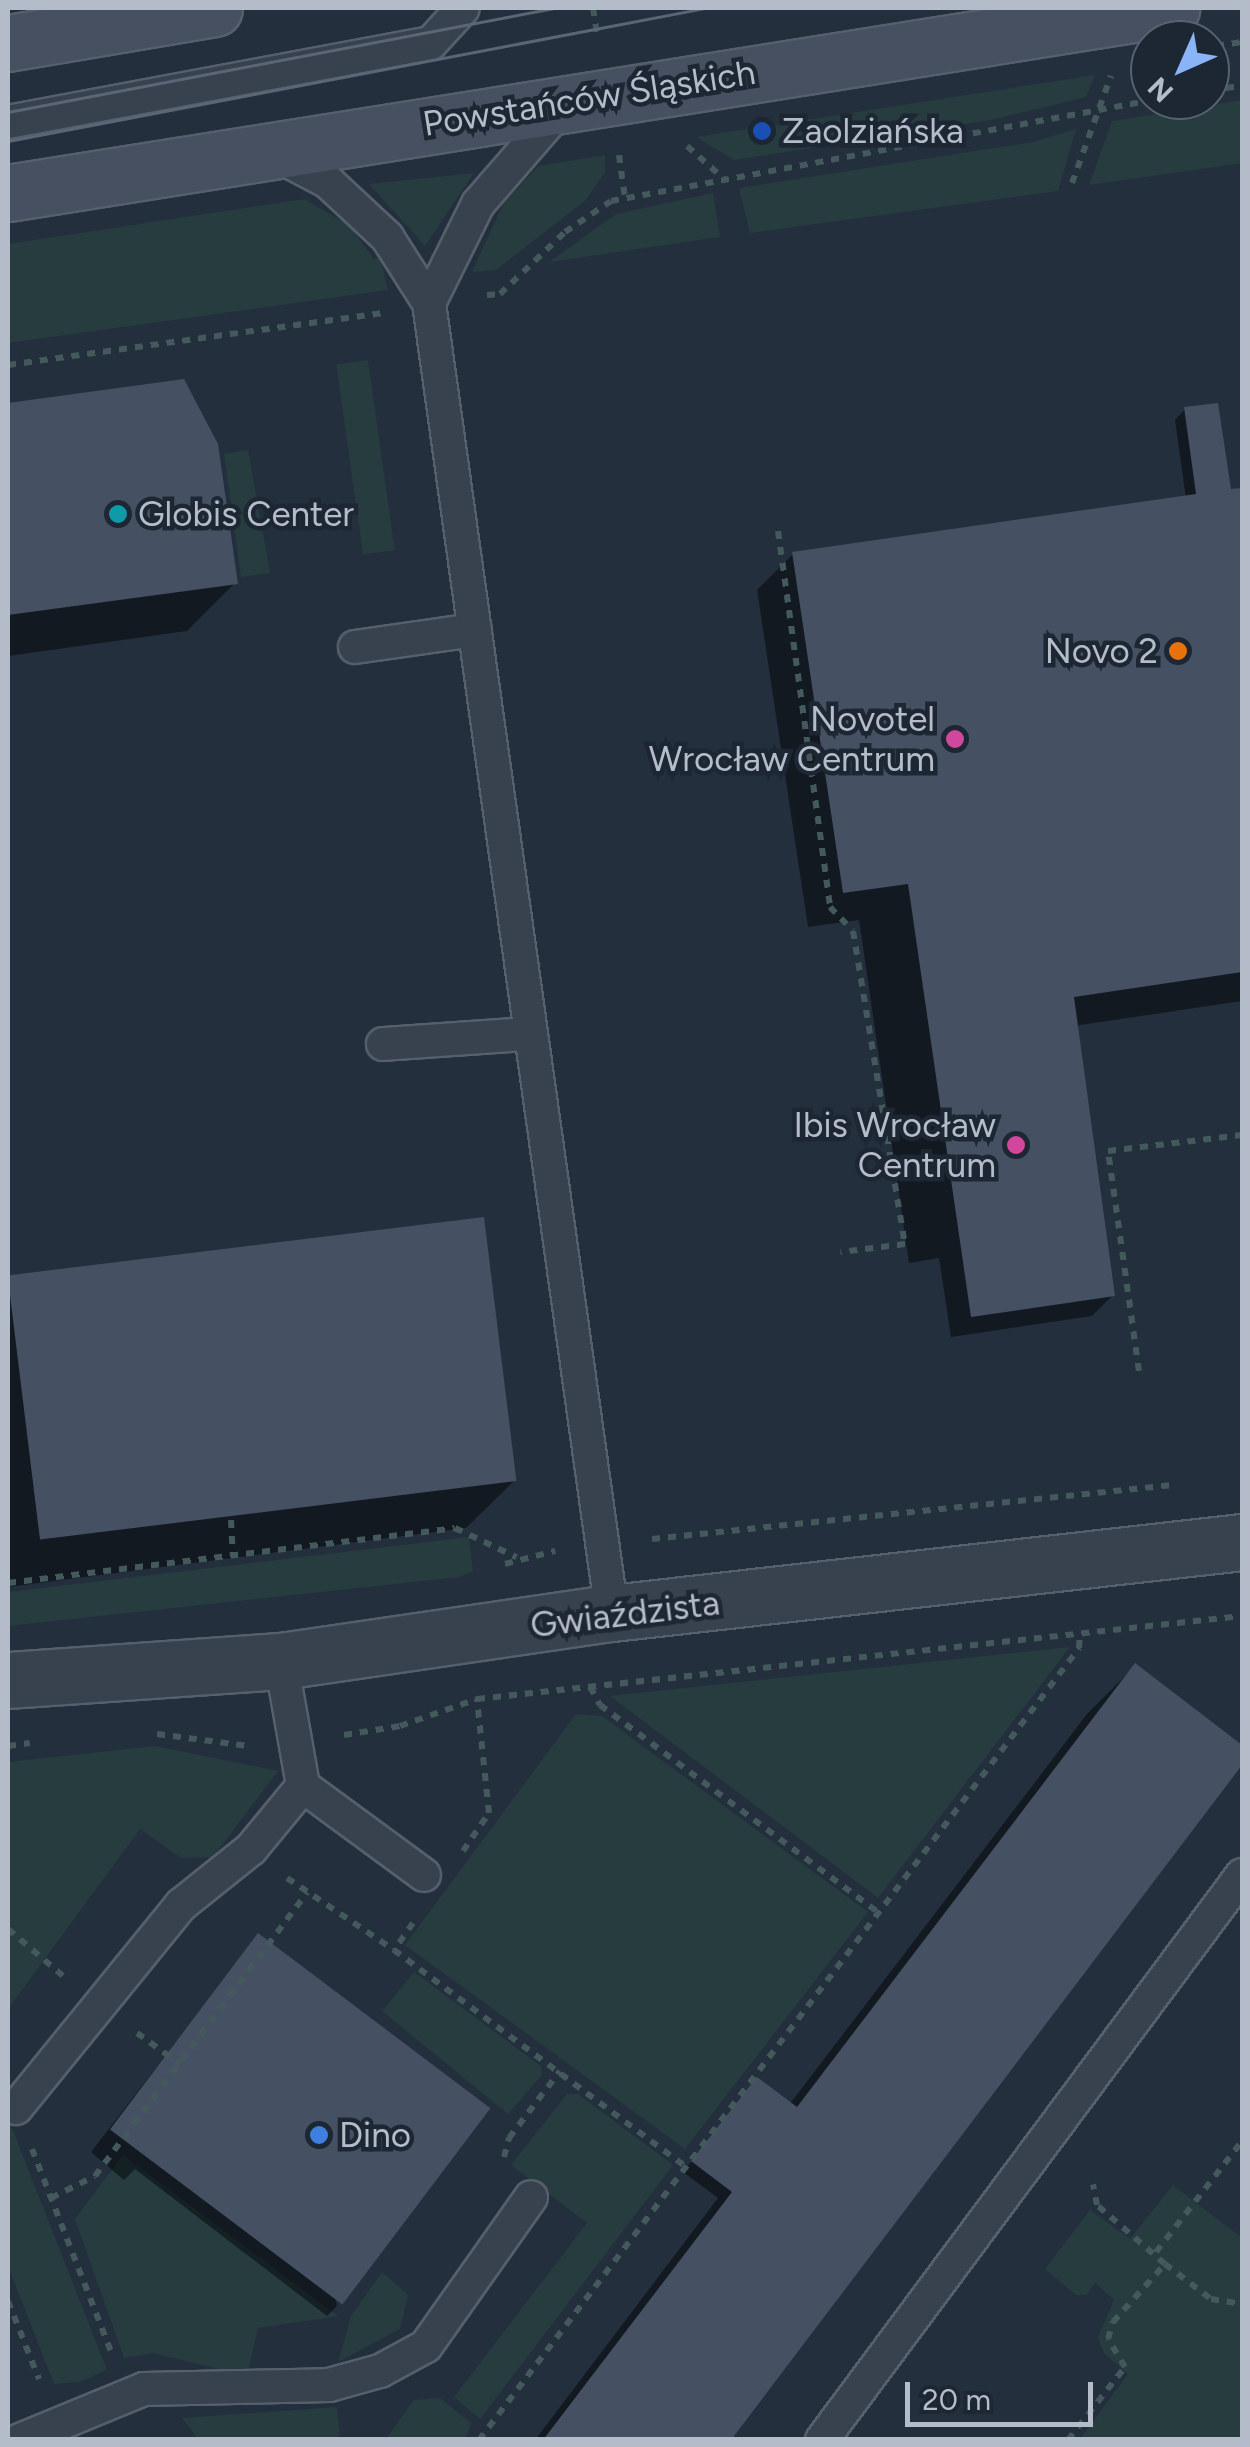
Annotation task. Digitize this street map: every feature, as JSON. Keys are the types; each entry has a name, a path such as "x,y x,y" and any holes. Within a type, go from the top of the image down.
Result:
{"main road":[{"path":"8,43 214,8"},
{"name":"Powstańców Śląskich","path":"8,193 264,148 1170,8"}],"street":[{"name":"Gwiaździsta","path":"8,1680 281,1661 612,1613 1242,1542"}],"lane":[{"path":"8,122 431,42 463,8"},
{"path":"429,303 478,204 568,100"},
{"path":"264,148 314,172 343,195 387,238 429,303 527,1034 612,1613"},
{"path":"355,647 474,630"},
{"path":"383,1044 527,1034"},
{"path":"281,1661 303,1786 424,1875"},
{"path":"16,2108 182,1905 251,1849 303,1786"},
{"path":"822,2440 1242,1875"},
{"path":"20,2440 144,2388 329,2385 380,2371 426,2346 526,2205"}],"path":[{"path":"592,8 598,38"},
{"path":"1072,183 1117,61"},
{"path":"500,294 564,232 625,198 1130,105"},
{"path":"673,130 724,179"},
{"path":"618,146 625,198"},
{"path":"8,365 391,312"},
{"path":"778,531 830,906 853,931 905,1244 840,1252"},
{"path":"1140,1371 1108,1151 1242,1135"},
{"path":"602,1544 1182,1484"},
{"path":"232,1520 234,1556"},
{"path":"8,1583 455,1528 517,1557"},
{"path":"136,1731 273,1750 400,1726 478,1699 1242,1616"},
{"path":"479,2440 683,2164 1079,1648 1080,1634"},
{"path":"590,1686 600,1705 878,1912"},
{"path":"458,1858 489,1813 478,1699"},
{"path":"8,1746 44,1742"},
{"path":"251,1849 307,1893 394,1950 560,2070 683,2164"},
{"path":"51,2198 95,2176 307,1893"},
{"path":"394,1950 416,1919"},
{"path":"8,1930 99,2004"},
{"path":"148,2042 180,2064"},
{"path":"526,2205 502,2168 509,2138 560,2070"},
{"path":"16,2108 90,2296"},
{"path":"1156,2252 1242,2141"},
{"path":"1092,2184 1096,2204 1156,2252 1165,2264 1212,2299 1242,2304"},
{"path":"1068,2440 1125,2368 1108,2339 1113,2322 1165,2264"},
{"path":"8,2301 57,2424"}],"green space":[{"path":"1095,75 1086,97 991,120 734,160 696,137"},
{"path":"1242,100 1242,163 1089,185 1112,121 1230,120 1230,102"},
{"path":"1076,129 1058,191 750,233 739,188 1033,142"},
{"path":"605,155 605,172 586,200 496,270 472,272 503,204 538,166"},
{"path":"474,173 425,246 369,184"},
{"path":"713,193 720,237 549,262 616,214"},
{"path":"304,199 349,225 374,259 380,258 388,290 8,343 8,244"},
{"path":"368,360 395,550 363,555 336,364"},
{"path":"248,450 270,573 241,577 224,454"},
{"path":"469,1537 473,1571 460,1577 8,1626 8,1592"},
{"path":"1070,1647 878,1898 610,1696"},
{"path":"576,1714 602,1716 868,1912 685,2149 405,1945"},
{"path":"155,1746 278,1771 213,1857 181,1858 140,1829 8,2009 8,1762"},
{"path":"414,1972 541,2066 542,2075 508,2114 382,2011"},
{"path":"567,2094 578,2094 673,2165 480,2419 454,2397 587,2223 511,2165"},
{"path":"8,2118 107,2370 80,2382 54,2384 8,2266"},
{"path":"123,2155 338,2316 258,2328 247,2376 153,2353 124,2358 75,2219"},
{"path":"1173,2185 1242,2238 1242,2439 1080,2439 1128,2374 1104,2353 1098,2337 1114,2300 1095,2283 1086,2295 1076,2295 1045,2269 1090,2210 1130,2239"},
{"path":"382,2272 408,2295 400,2329 338,2362 351,2316"},
{"path":"440,2398 471,2423 466,2439 386,2439 414,2400"},
{"path":"337,2407 340,2439 198,2439 182,2418"}],"building":[{"name":"Globis Center","path":"184,379 218,444 238,584 8,615 8,403"},
{"path":"1218,403 1231,489 1242,488 1242,972 1074,997 1115,1296 971,1317 908,884 843,893 792,552 1196,494 1184,407"},
{"path":"484,1217 516,1481 40,1540 8,1275"},
{"path":"1135,1663 1242,1745 1242,1765 731,2440 543,2440 732,2192 691,2161 757,2077 797,2107"},
{"name":"Dino","path":"258,1933 490,2108 342,2305 110,2129"}],"tram line":[{"path":"8,112 554,8"},
{"path":"8,141 705,8"}],"place":[{"name":"Zaolziańska","path":"762,131"},
{"name":"Globis Center","path":"118,514"},
{"name":"Novo 2","path":"1178,651"},
{"name":"Novotel Wrocław Centrum","path":"955,739"},
{"name":"Ibis Wrocław Centrum","path":"1016,1145"},
{"name":"Dino","path":"319,2135"}]}
